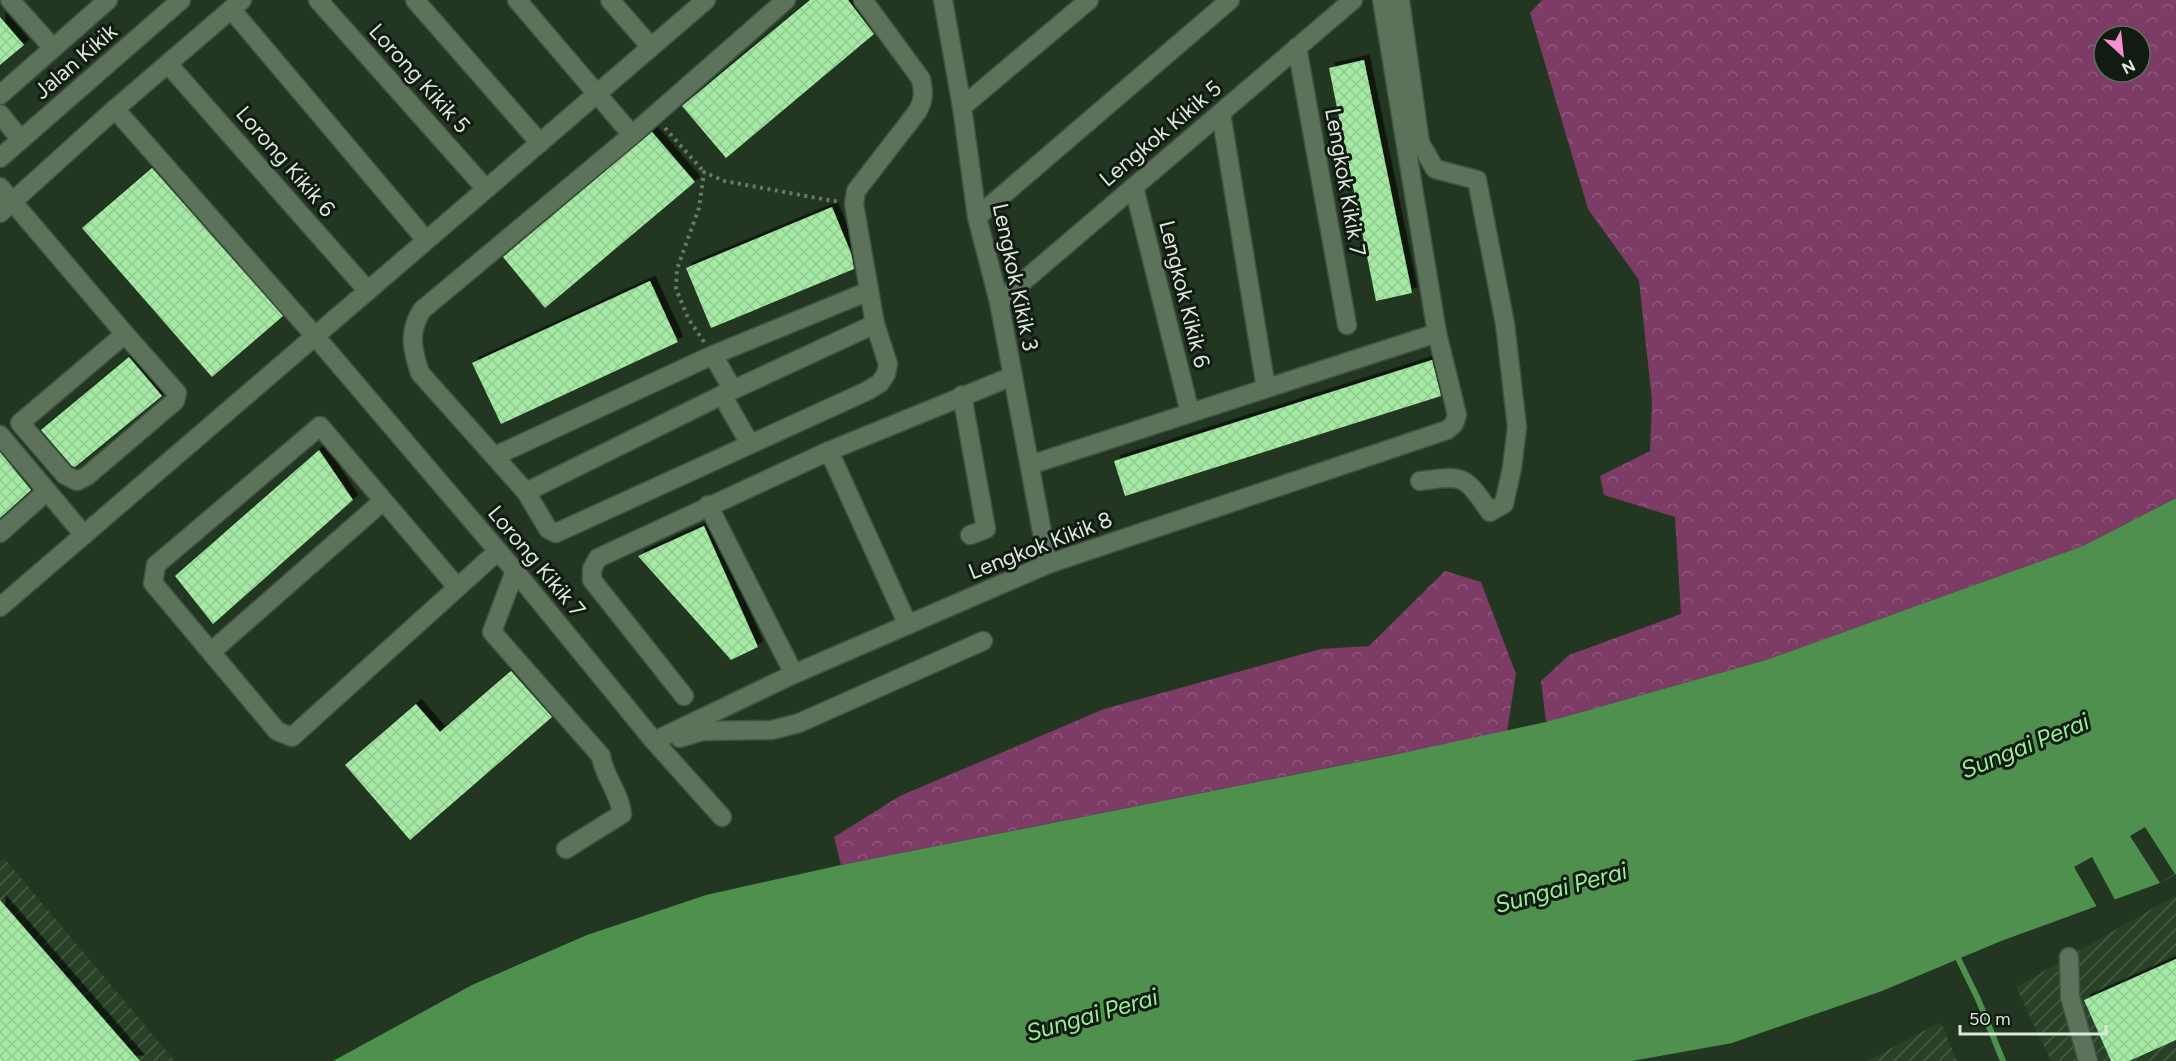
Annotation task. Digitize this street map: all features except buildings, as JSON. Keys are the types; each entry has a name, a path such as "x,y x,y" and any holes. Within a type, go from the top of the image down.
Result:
{"street":[{"path":"10,0 53,48"},
{"name":"Jalan Kikik","path":"0,95 108,0"},
{"name":"Jalan Kikik","path":"0,159 181,0"},
{"name":"Lorong Kikik 5","path":"318,0 486,189"},
{"path":"415,0 540,142"},
{"path":"517,0 632,135"},
{"path":"610,0 651,47"},
{"path":"0,607 706,0"},
{"path":"786,0 632,135 422,310 414,323 411,334 420,373 526,492 548,529 556,532 750,444 880,383 886,374 888,364 875,324 854,204 856,191 924,100 921,79 863,0"},
{"name":"Lengkok Kikik 3","path":"943,0 962,107 977,217 999,302 1048,564"},
{"path":"962,107 1089,0"},
{"path":"977,217 1230,0"},
{"name":"Lengkok Kikik 5","path":"999,302 1353,0"},
{"path":"1030,465 1437,333 1382,0"},
{"path":"1400,0 1420,142 1435,169 1477,180 1505,324 1517,427 1512,468 1504,504 1490,512 1470,483 1455,476 1420,481"},
{"path":"6,208 115,109 236,5 426,240"},
{"name":"Lengkok Kikik 7","path":"1298,47 1347,325"},
{"name":"Lorong Kikik 6","path":"168,64 368,291"},
{"name":"Lorong Kikik 7","path":"115,109 315,336 722,817"},
{"path":"1221,113 1266,388"},
{"path":"0,114 21,140"},
{"path":"0,187 6,208 125,334 177,393 175,401 87,476 77,481 65,475 20,423 125,334"},
{"name":"Lengkok Kikik 6","path":"1134,187 1190,413"},
{"path":"495,456 713,356 869,291"},
{"path":"526,492 727,393 875,324"},
{"name":"Lengkok Kikik 8","path":"659,745 794,674 1048,564 1447,430 1454,424 1457,415 1437,333"},
{"path":"713,356 750,444"},
{"path":"684,696 592,579 592,569 598,558 830,451 1013,376"},
{"path":"962,395 987,529 970,536"},
{"path":"457,586 320,426 156,565 153,583 277,731 292,737 498,551"},
{"path":"0,435 84,535"},
{"path":"830,451 908,625"},
{"path":"0,533 47,491"},
{"path":"211,652 383,501"},
{"path":"708,506 794,674"},
{"path":"515,571 492,632 601,756 605,775 621,805 622,814 613,822 567,849"},
{"path":"659,745 703,731 772,730 799,723 983,641"},
{"path":"2069,957 2070,997 2088,1061"}],"path":[{"path":"654,115 705,172 724,181 854,204"},
{"path":"705,172 699,208 677,270 676,289 688,318 713,356"}],"shaded area":[{"path":"4,858 175,1061 0,1061 0,861"},
{"path":"2176,895 2176,1061 2051,1061 2016,987"},
{"path":"1941,1022 1957,1061 1867,1061"}],"green space":[{"path":"1542,0 2176,0 2176,498 2083,546 1766,660 1546,722 1541,681 1569,655 1681,614 1675,517 1604,495 1600,476 1650,451 1652,401 1639,280 1588,209 1530,13"},
{"path":"1445,571 1481,582 1516,674 1507,732 841,865 834,837 900,796 1104,709 1321,649 1369,646"}],"water":[{"name":"Sungai Perai","path":"2176,498 2176,874 2160,883 2001,941 1882,991 1732,1043 1632,1061 333,1061 472,985 587,935 706,895 841,865 1393,755 1546,722 1766,660 2083,546"}],"pier":[{"path":"2145,827 2175,874 2160,883 2130,836"},
{"path":"2092,857 2115,900 2097,907 2074,867"}],"waterway":[{"path":"1956,954 1978,999 2003,1061"}]}
